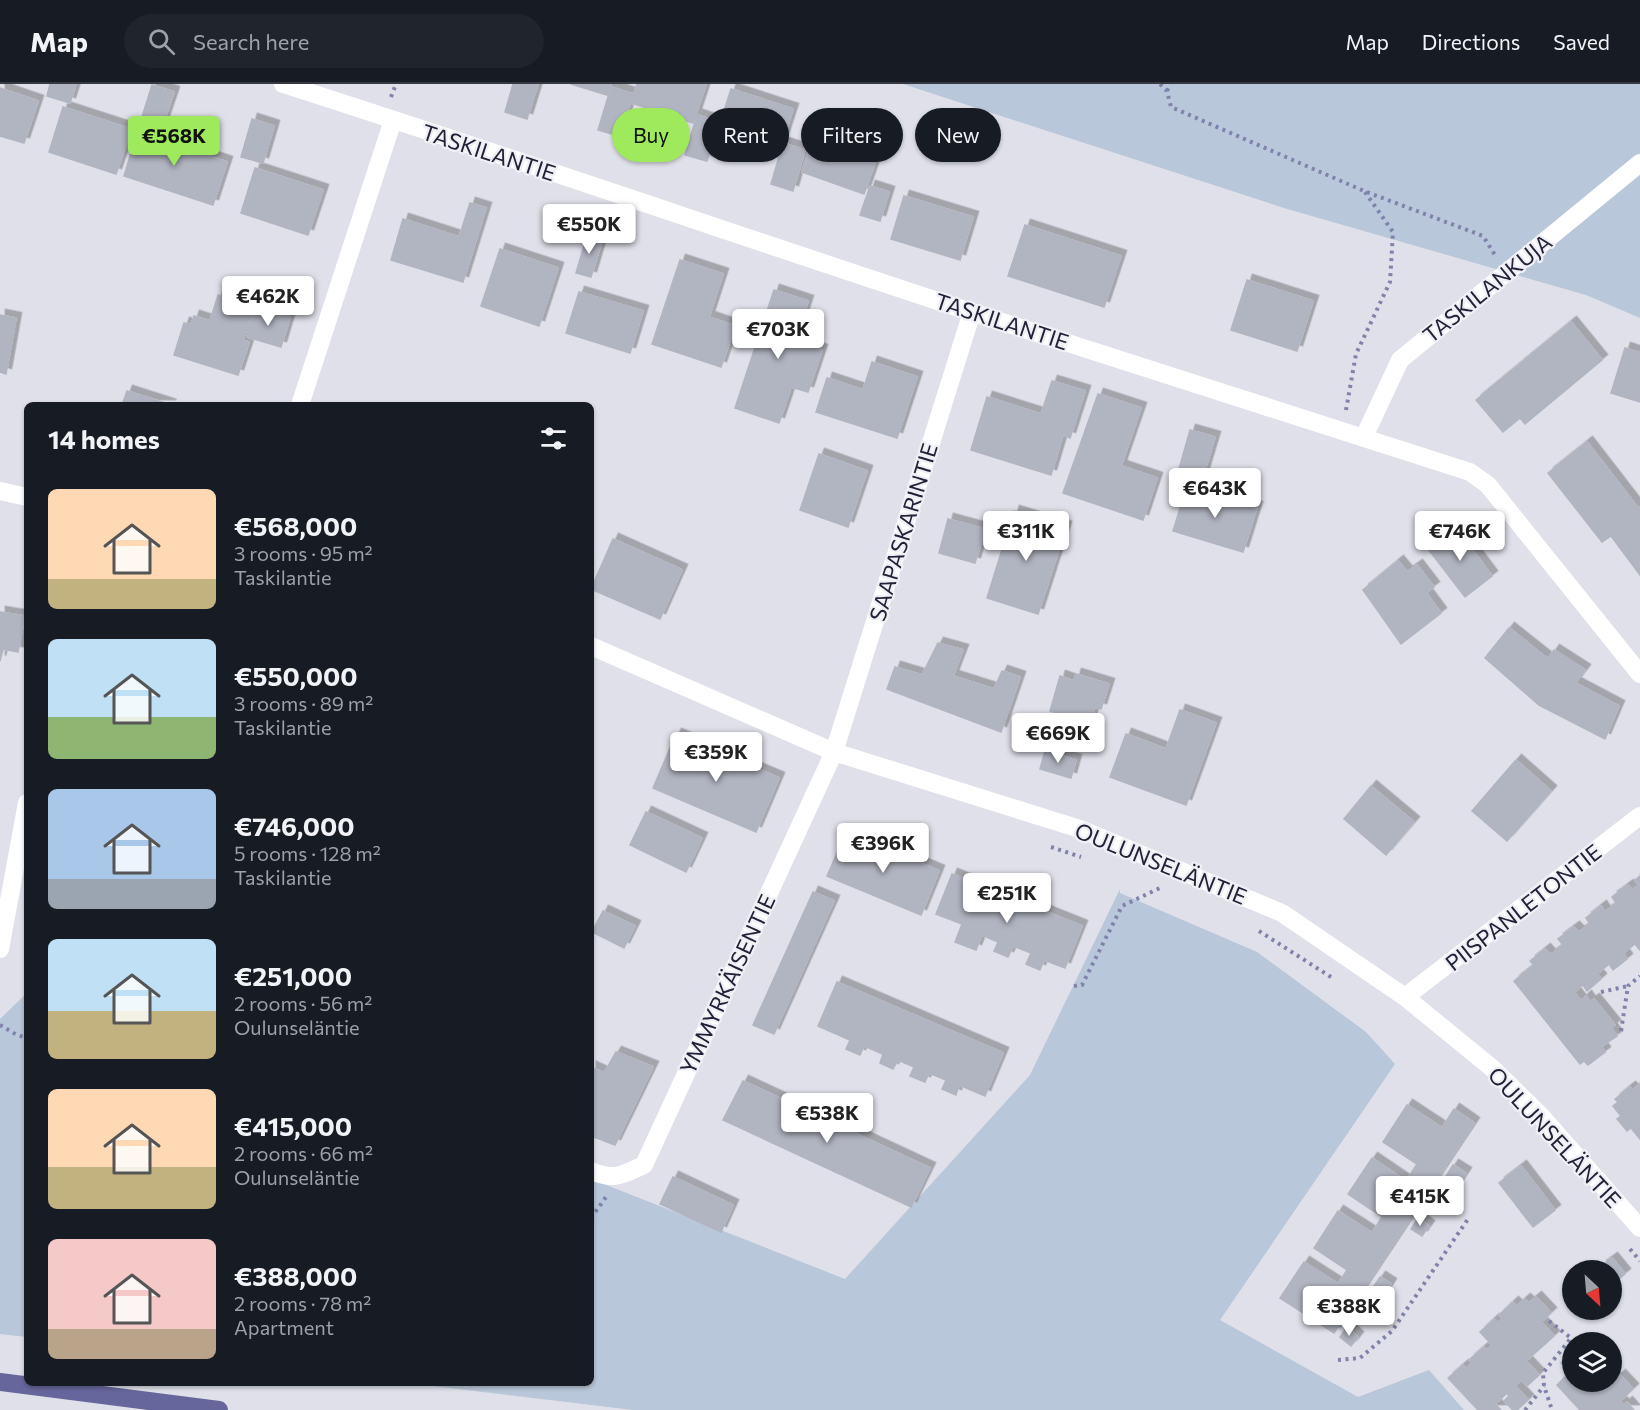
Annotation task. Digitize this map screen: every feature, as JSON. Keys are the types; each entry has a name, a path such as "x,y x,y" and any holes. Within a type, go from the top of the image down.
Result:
{"main road":[{"path":"0,1382 24,1385"},
{"path":"31,1386 219,1410"}],"street":[{"name":"TASKILANTIE","path":"283,84 972,312 1470,472 1488,485 1640,674"},
{"path":"301,402 393,120"},
{"name":"TASKILANKUJA","path":"1364,437 1400,360 1640,163"},
{"name":"SAAPASKARINTIE","path":"834,752 972,312"},
{"path":"0,491 24,496"},
{"name":"OULUNSELÄNTIE","path":"594,647 834,752 1080,829 1282,913 1405,997 1492,1068 1541,1116 1640,1228"},
{"name":"YMMYRKÄISENTIE","path":"594,1172 604,1176 621,1176 644,1165 834,752"},
{"name":"PIISPANLETONTIE","path":"1405,997 1640,816"},
{"path":"0,949 24,819"}],"path":[{"path":"1160,84 1167,91 1171,107 1364,191 1483,236 1500,263"},
{"path":"1167,91 1170,84"},
{"path":"1343,430 1356,354 1390,282 1394,232 1364,191"},
{"path":"1045,845 1089,859"},
{"path":"1074,986 1082,985 1122,906 1160,888 1150,884"},
{"path":"1253,928 1263,932 1342,984"},
{"path":"1602,992 1628,986 1640,976"},
{"path":"1622,1031 1628,986"},
{"path":"0,1025 24,1037"},
{"path":"1338,1360 1360,1358 1392,1330 1468,1219"},
{"path":"1625,1244 1640,1261"},
{"path":"1548,1321 1571,1338 1543,1373 1544,1386 1552,1410"},
{"path":"1525,1410 1544,1386"}],"shaded area":[{"path":"903,84 1640,84 1640,318 1586,295 1284,208 1001,116 1001,108 977,108"},
{"path":"1120,889 1120,893 1257,952 1366,1032 1395,1064 1220,1320 1358,1397 1429,1370 1464,1410 633,1410 433,1386 594,1386 594,1180 845,1279 1030,1075"},
{"path":"24,996 24,1337 0,1334 0,1019"}],"building":[{"path":"50,84 76,84 70,103 47,96"},
{"path":"513,84 538,84 527,119 505,112"},
{"path":"571,84 611,84 607,95"},
{"path":"637,84 706,84 693,123 690,122 690,108 646,108 631,103"},
{"path":"152,85 174,92 161,130 140,123"},
{"path":"611,87 633,94 628,108 612,108 612,134 598,130"},
{"path":"0,88 38,101 24,143 0,136"},
{"path":"731,89 793,109 789,121 789,108 725,108"},
{"path":"63,107 131,129 116,174 49,152"},
{"path":"697,115 702,117 702,160 690,156 690,138"},
{"path":"252,119 274,126 263,163 241,157"},
{"path":"139,126 164,132 167,142 227,162 213,205 124,176"},
{"path":"789,145 801,149 801,162 793,191 771,184 777,162 789,162"},
{"path":"805,162 875,162 864,194 802,172"},
{"path":"255,168 323,190 308,235 241,213"},
{"path":"870,186 889,192 880,221 860,215"},
{"path":"904,196 973,217 960,260 891,239"},
{"path":"470,203 486,208 463,282 391,260 403,219 459,237"},
{"path":"1025,225 1121,256 1104,307 1008,276"},
{"path":"588,232 603,237 591,277 576,273"},
{"path":"500,249 558,268 539,326 481,306"},
{"path":"680,260 723,274 709,317 735,326 721,367 652,344"},
{"path":"1247,280 1313,301 1297,351 1231,330"},
{"path":"774,290 808,301 795,341 822,350 808,392 791,387 779,423 735,408"},
{"path":"579,292 643,311 630,353 566,333"},
{"path":"218,295 254,306 243,340 249,342 238,375 174,355 184,323 191,325 194,316 210,321"},
{"path":"256,307 290,317 281,347 247,337"},
{"path":"0,315 16,318 6,374 0,372"},
{"path":"1571,322 1602,360 1525,424 1520,418 1503,432 1476,400"},
{"path":"1625,348 1640,353 1640,402 1611,393"},
{"path":"872,362 917,377 897,438 816,412 827,378 863,390"},
{"path":"1052,381 1085,391 1070,438 1063,435 1051,475 971,450 987,397 1041,414"},
{"path":"127,391 162,402 123,402"},
{"path":"1098,394 1141,408 1121,466 1157,478 1143,520 1063,493"},
{"path":"1190,430 1215,437 1201,483 1177,476"},
{"path":"1587,442 1638,508 1640,507 1640,575 1611,536 1602,542 1548,473"},
{"path":"819,454 867,471 848,527 800,510"},
{"path":"1187,485 1257,507 1243,552 1173,531"},
{"path":"1014,511 1066,527 1038,614 987,598"},
{"path":"948,519 985,529 975,563 939,553"},
{"path":"1456,528 1492,576 1465,597 1428,549"},
{"path":"613,539 682,570 660,619 594,590 594,582"},
{"path":"1398,561 1407,572 1417,565 1434,587 1426,593 1441,613 1401,644 1363,590"},
{"path":"0,612 24,616 18,652 3,649 0,661"},
{"path":"1509,628 1548,659 1554,650 1585,670 1575,683 1619,706 1605,739 1539,705 1485,658"},
{"path":"938,643 963,650 953,676 994,689 1002,671 1020,677 1001,732 887,689 895,667 922,675"},
{"path":"1076,674 1109,684 1101,709 1095,707 1090,723 1050,711 1060,676 1074,681"},
{"path":"1180,710 1216,723 1186,805 1110,777 1126,734 1166,749"},
{"path":"676,734 779,778 756,832 653,788"},
{"path":"1045,751 1076,760 1071,778 1040,769"},
{"path":"1516,760 1551,791 1507,841 1472,811"},
{"path":"1371,786 1414,822 1386,855 1344,819"},
{"path":"646,812 702,838 686,872 630,845"},
{"path":"846,832 939,871 921,915 827,876"},
{"path":"952,874 1082,926 1065,968 1044,960 1040,970 1026,964 1031,953 1013,946 1008,957 994,951 998,942 982,935 976,950 955,942 962,924 936,914"},
{"path":"1640,876 1640,950 1635,944 1623,953 1627,959 1613,970 1609,964 1597,974 1601,979 1587,991 1583,985 1574,992 1581,1001 1586,996 1590,1002 1594,999 1615,1025 1611,1028 1617,1036 1601,1047 1605,1052 1588,1065 1584,1061 1580,1064 1514,981 1534,965 1530,961 1545,949 1550,955 1563,945 1558,939 1574,927 1579,932 1590,924 1586,918 1601,906 1605,912 1616,903 1612,897 1628,885 1632,890 1639,885 1635,880"},
{"path":"813,892 834,901 774,1034 753,1025"},
{"path":"603,911 635,926 624,948 594,933 594,928"},
{"path":"837,982 1003,1053 985,1096 959,1085 956,1095 942,1089 946,1080 929,1073 925,1082 910,1076 914,1067 898,1060 893,1069 880,1063 883,1054 864,1046 860,1055 846,1049 850,1040 818,1026"},
{"path":"616,1052 653,1067 615,1145 594,1137 594,1068 604,1073"},
{"path":"743,1081 930,1168 911,1207 723,1120"},
{"path":"1640,1084 1640,1139 1631,1128 1627,1131 1617,1119 1621,1116 1613,1106 1618,1102 1615,1099 1630,1087 1633,1090"},
{"path":"1407,1105 1442,1128 1454,1109 1474,1123 1334,1333 1280,1298 1304,1262 1338,1284 1347,1270 1314,1248 1338,1211 1372,1233 1382,1217 1348,1194 1372,1158 1406,1181 1417,1164 1383,1142"},
{"path":"1453,1165 1466,1173 1458,1185 1446,1176"},
{"path":"1521,1166 1555,1210 1533,1227 1499,1183"},
{"path":"673,1177 733,1205 721,1232 660,1204"},
{"path":"1418,1218 1429,1226 1422,1236 1411,1229"},
{"path":"1380,1277 1391,1284 1385,1293 1374,1286"},
{"path":"1536,1297 1551,1313 1541,1322 1554,1336 1526,1361 1539,1375 1527,1386 1521,1380 1515,1386 1528,1400 1517,1410 1513,1410 1504,1401 1509,1396 1507,1393 1495,1404 1501,1410 1478,1410 1448,1378 1463,1365 1466,1369 1472,1363 1469,1360 1484,1347 1487,1350 1492,1345 1480,1332 1494,1319 1498,1323 1503,1319 1499,1315 1513,1302 1517,1306 1525,1299 1529,1303"},
{"path":"1347,1327 1358,1337 1351,1346 1340,1337"},
{"path":"1622,1377 1633,1389 1620,1401 1624,1405 1627,1402 1634,1410 1580,1410 1563,1392 1622,1392"},
{"path":"1562,1380 1562,1390 1557,1385"}]}
